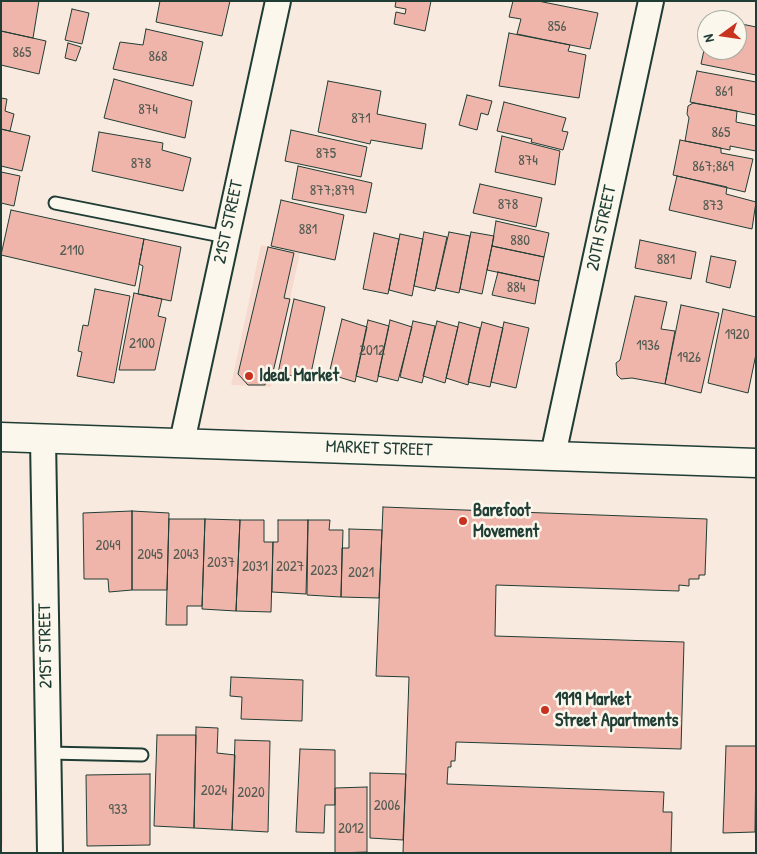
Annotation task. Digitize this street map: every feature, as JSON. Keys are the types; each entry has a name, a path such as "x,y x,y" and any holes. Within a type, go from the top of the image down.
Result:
{"main road":[{"name":"MARKET STREET","path":"1,437 756,463"}],"street":[{"name":"21ST STREET","path":"182,442 278,1"},
{"name":"20TH STREET","path":"553,455 651,1"},
{"name":"21ST STREET","path":"42,439 50,853"}],"lane":[{"path":"55,203 226,236"},
{"path":"48,753 142,755"}],"shaded area":[{"path":"261,245 300,253 271,387 231,385"},
{"path":"1,671 3,844 1,844"}],"building":[{"path":"1,1 39,1 33,38 1,31"},
{"path":"160,1 230,1 222,36 156,22"},
{"path":"396,1 431,1 425,31 394,24 396,12 405,14 406,9 395,7"},
{"path":"513,1 538,1 598,13 590,49 517,34 521,19 509,17"},
{"path":"72,9 89,13 82,44 65,40"},
{"path":"747,25 756,27 756,75 701,64 702,60 747,60"},
{"path":"146,29 203,42 193,86 113,69 120,42 143,45"},
{"path":"1,31 46,41 39,74 1,65"},
{"path":"509,33 570,45 568,51 586,55 579,98 499,86"},
{"path":"68,43 81,47 76,61 65,58"},
{"path":"697,71 756,82 756,115 690,102"},
{"path":"114,79 192,101 185,138 104,118"},
{"path":"328,81 381,91 377,114 426,124 422,149 371,140 370,144 318,132"},
{"path":"467,95 492,101 488,115 481,113 477,130 459,125"},
{"path":"1,98 7,99 5,111 14,114 10,131 1,129"},
{"path":"504,102 566,118 562,131 568,132 563,150 531,142 532,139 497,131"},
{"path":"693,103 737,111 736,122 756,126 756,151 730,146 730,150 685,141 689,118 687,114 688,106"},
{"path":"1,129 30,136 22,171 1,166"},
{"path":"291,130 367,147 361,177 285,161"},
{"path":"99,132 163,143 162,150 191,158 183,191 92,171"},
{"path":"502,136 560,151 555,185 495,172"},
{"path":"680,140 721,148 721,153 753,159 745,192 673,175"},
{"path":"298,166 372,183 366,213 292,199"},
{"path":"1,172 20,176 14,206 1,203"},
{"path":"677,176 727,187 726,194 756,202 752,229 669,210"},
{"path":"480,184 542,198 536,227 473,213"},
{"path":"281,200 344,215 335,260 271,246"},
{"path":"11,210 144,239 135,286 1,255"},
{"path":"496,221 549,233 544,257 492,246"},
{"path":"424,232 447,237 435,291 414,286"},
{"path":"449,232 470,236 459,293 436,288"},
{"path":"471,232 494,236 482,294 460,289"},
{"path":"374,233 399,239 388,294 363,289"},
{"path":"400,234 423,239 412,296 389,290"},
{"path":"144,239 181,247 171,301 138,294 143,266 139,264"},
{"path":"640,240 696,252 691,279 635,268"},
{"path":"492,246 544,257 539,281 487,270"},
{"path":"268,247 294,253 284,298 290,299 273,372 268,371 265,385 248,385 238,374"},
{"path":"711,256 736,261 730,288 706,282"},
{"path":"498,272 539,281 535,304 492,295"},
{"path":"95,289 130,296 114,383 77,376 82,352 78,351 83,325 88,326"},
{"path":"134,293 162,299 158,316 166,318 155,370 119,370"},
{"path":"635,296 667,302 661,329 675,331 665,384 632,378 621,379 617,375 616,363 620,360"},
{"path":"294,299 325,307 311,373 300,371 298,377 278,373"},
{"path":"681,305 719,313 701,393 665,384"},
{"path":"723,309 756,317 756,354 748,393 708,383"},
{"path":"342,319 367,327 355,382 329,374"},
{"path":"368,320 389,326 377,382 356,376"},
{"path":"390,320 412,327 398,381 378,376"},
{"path":"413,321 435,326 422,383 400,377"},
{"path":"437,321 458,327 445,383 423,376"},
{"path":"459,322 480,328 468,385 446,378"},
{"path":"482,322 503,328 490,387 468,382"},
{"path":"504,322 529,328 516,388 491,382"},
{"name":"1919 Market Street Apartments","path":"383,507 707,519 705,575 699,575 699,579 689,579 689,586 679,585 679,591 496,585 495,636 684,642 681,749 456,742 455,761 451,761 451,767 448,767 447,784 664,792 663,812 672,812 671,853 403,853 409,677 376,676"},
{"path":"132,511 169,513 167,590 132,590"},
{"path":"132,511 132,590 109,592 108,579 84,579 83,513"},
{"path":"169,519 205,519 202,606 187,606 187,625 166,625"},
{"path":"205,519 240,520 236,611 202,609"},
{"path":"240,520 264,520 264,542 273,542 271,612 236,611"},
{"path":"278,520 308,520 306,594 272,592 273,542 278,542"},
{"path":"308,520 330,520 329,530 343,530 341,597 307,595"},
{"path":"349,529 382,530 379,598 341,597 342,548 349,548"},
{"path":"231,677 303,680 302,721 241,719 242,697 230,696"},
{"path":"196,727 218,728 217,753 235,755 232,830 194,828"},
{"path":"157,735 196,735 194,828 154,826"},
{"path":"235,740 270,741 268,832 232,830"},
{"path":"726,746 756,746 755,832 723,833"},
{"path":"300,749 335,750 335,805 325,805 324,833 296,832"},
{"path":"370,773 406,774 403,840 370,838"},
{"path":"150,774 150,845 87,846 86,775"},
{"path":"367,787 367,852 335,853 335,788"}],"place":[{"name":"Ideal Market","path":"249,376"},
{"name":"Barefoot Movement","path":"463,521"},
{"name":"1919 Market Street Apartments","path":"545,710"}]}
